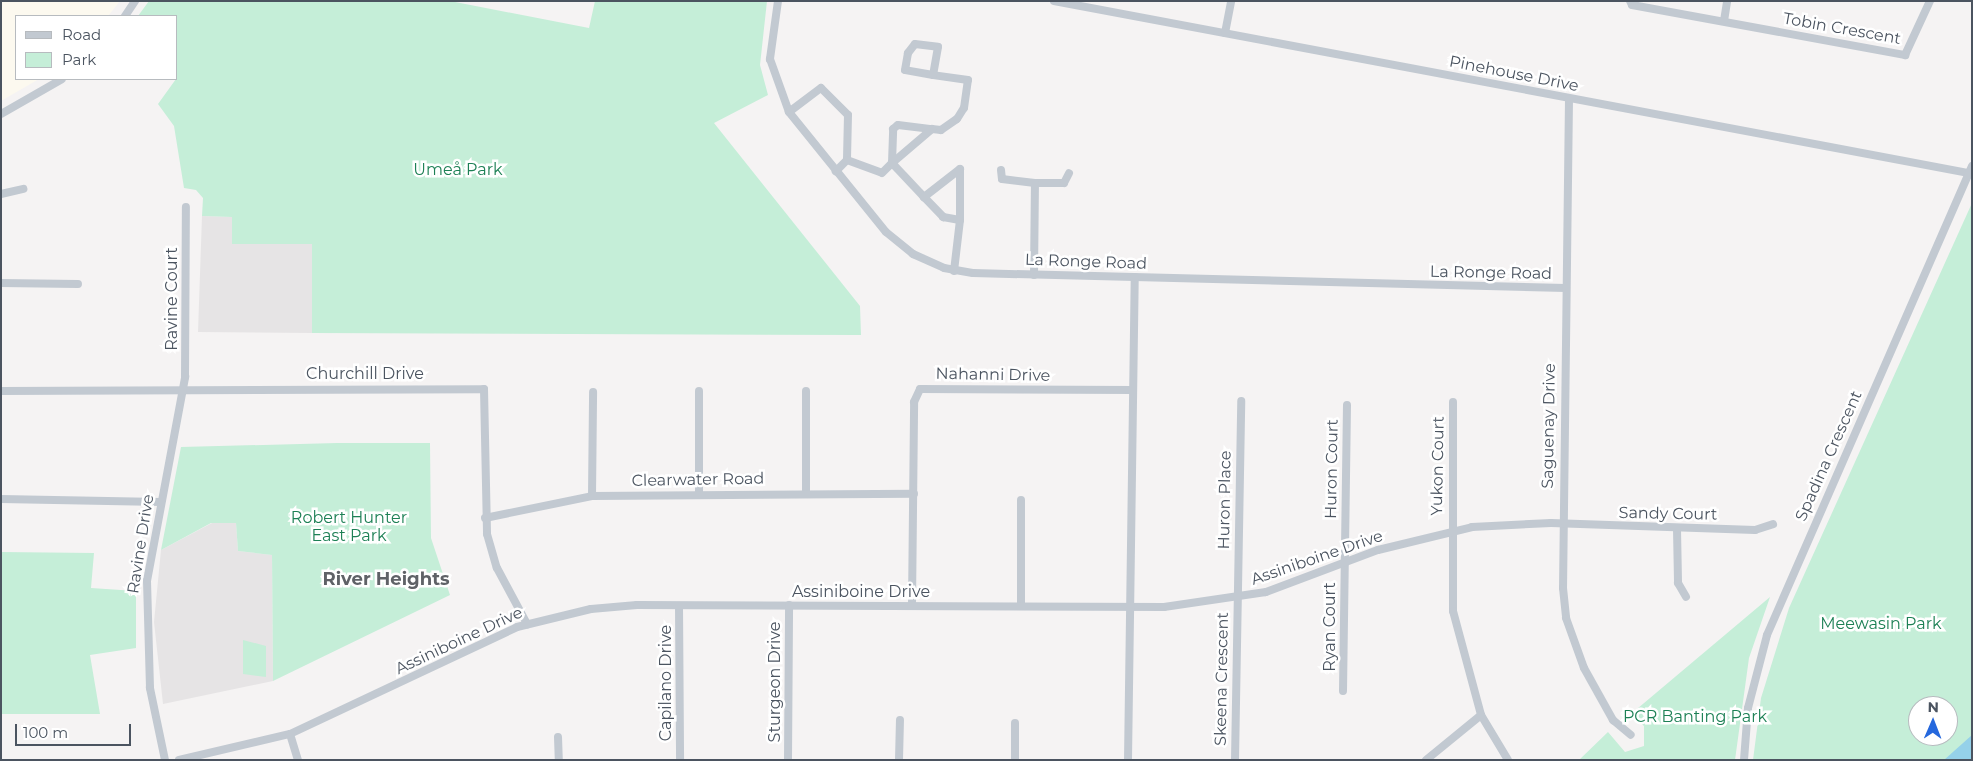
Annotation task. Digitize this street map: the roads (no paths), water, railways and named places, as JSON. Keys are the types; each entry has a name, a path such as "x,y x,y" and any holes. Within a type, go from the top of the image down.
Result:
{"street":[{"path":"126,15 135,1"},
{"name":"La Ronge Road","path":"778,1 770,58 789,112 836,171 905,248 954,271 1034,275 1566,288"},
{"name":"Pinehouse Drive","path":"1054,1 1569,99 1970,169"},
{"path":"1225,33 1231,1"},
{"name":"Tobin Crescent","path":"1630,1 1632,5 1905,55 1930,1"},
{"path":"1724,21 1727,1"},
{"path":"933,75 938,47 916,44 908,53 905,70 933,75 968,80 964,108 957,119 941,130 898,125 893,129 892,163 943,217 960,220"},
{"path":"1,114 60,80"},
{"path":"789,112 821,88 848,115 847,160 836,171"},
{"name":"Saguenay Drive","path":"1569,99 1561,523 1565,608 1576,650 1613,720 1630,735"},
{"path":"847,160 882,173 932,129"},
{"path":"924,197 960,169 960,220 954,271"},
{"name":"Spadina Crescent","path":"1744,760 1748,708 1767,634 1970,169"},
{"path":"1001,170 1002,179 1035,183 1064,183 1069,174"},
{"path":"1034,275 1035,183"},
{"path":"1,194 23,189"},
{"name":"Ravine Court","path":"182,391 186,207"},
{"path":"1128,760 1135,277"},
{"path":"1,284 78,284"},
{"name":"Churchill Drive","path":"1,391 484,389 485,518 492,556 527,624"},
{"name":"Nahanni Drive","path":"912,605 914,402 920,390 1133,390"},
{"name":"Ravine Drive","path":"165,760 150,688 145,628 147,581 182,391"},
{"path":"699,391 699,493"},
{"path":"806,391 806,493"},
{"path":"592,496 593,392"},
{"name":"Huron Place","path":"1237,599 1240,401"},
{"name":"Yukon Court","path":"1451,531 1453,402"},
{"name":"Huron Court","path":"1344,564 1347,405"},
{"name":"Clearwater Road","path":"485,518 592,496 699,493 914,494"},
{"path":"1,499 161,502"},
{"path":"1021,500 1021,606"},
{"name":"Sandy Court","path":"1561,523 1677,529 1755,530 1773,524"},
{"name":"Assiniboine Drive","path":"179,760 290,734 527,624 591,609 789,605 1130,607 1237,599 1451,531 1498,524 1561,523"},
{"path":"1677,529 1678,583 1686,597"},
{"path":"1451,531 1453,611 1481,715 1508,760"},
{"name":"Ryan Court","path":"1343,691 1344,564"},
{"name":"Skeena Crescent","path":"1235,760 1237,599"},
{"name":"Sturgeon Drive","path":"788,760 789,605"},
{"name":"Capilano Drive","path":"679,606 680,760"},
{"path":"1426,760 1481,715"},
{"path":"899,760 900,720"},
{"path":"1015,723 1015,760"},
{"path":"290,734 298,760"},
{"path":"558,738 559,760"}],"water":[{"path":"1972,735 1972,760 1944,760"}],"district":[{"name":"River Heights","path":"386,579"}],"park label":[{"name":"Umeå Park","path":"458,170"},
{"name":"Robert Hunter East Park","path":"349,527"},
{"name":"Meewasin Park","path":"1881,624"},
{"name":"PCR Banting Park","path":"1695,717"}]}
